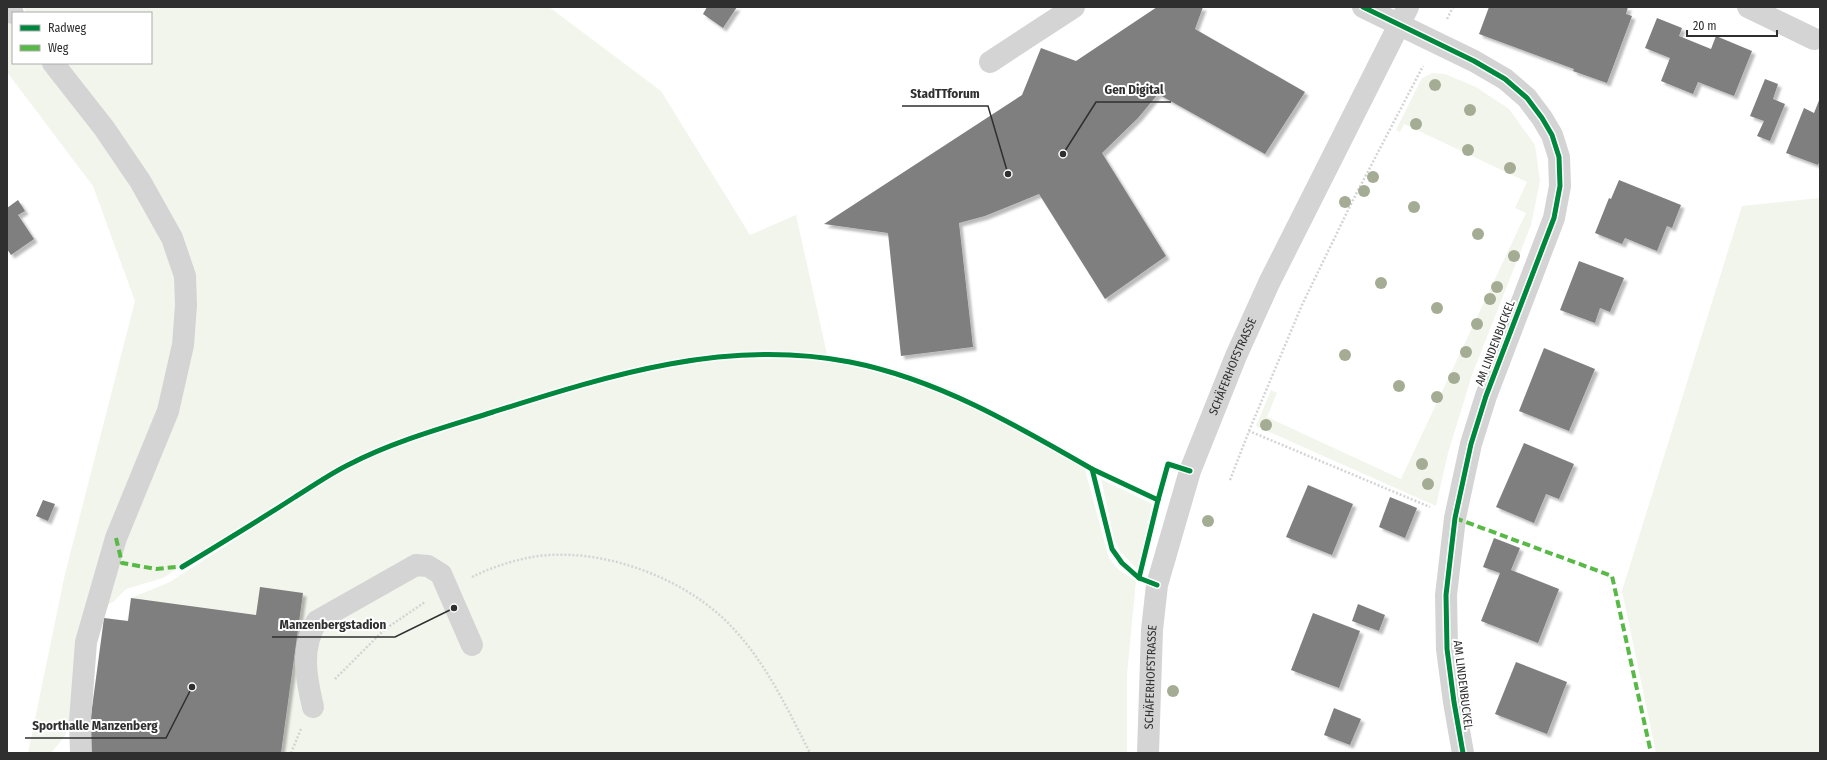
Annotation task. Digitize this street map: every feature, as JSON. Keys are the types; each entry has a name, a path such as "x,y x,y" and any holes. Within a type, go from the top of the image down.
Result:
{"street":[{"path":"990,62 1074,7"},
{"name":"AM LINDENBUCKEL","path":"1363,7 1403,16 1436,42 1505,79 1527,98 1542,118 1552,136 1559,157 1560,186 1554,218 1486,396 1471,444 1455,518 1446,595 1447,648 1454,702 1463,753"},
{"path":"1748,7 1814,39"},
{"name":"SCHÄFERHOFSTRASSE","path":"1148,753 1152,630 1157,585 1190,471 1236,356 1269,283 1403,16"},
{"path":"54,64 104,128 140,181 172,238 185,276 186,305 183,345 168,411 116,538 86,642 80,713 81,753"},
{"path":"313,707 305,657 311,631 317,621 416,565 428,566 441,574 472,645"}],"path":[{"path":"1230,480 1305,298 1352,202 1436,42"},
{"path":"1249,431 1455,518"},
{"path":"470,578 499,565 533,557 558,556 590,557 622,564 647,571 674,583 700,600 725,620 750,649 777,687 810,753"},
{"path":"291,753 303,725 313,707 338,676 384,630 427,601"}],"shaded area":[{"path":"23,7 549,7 661,91 750,235 796,215 827,354 907,372 955,391 1082,459 1109,558 1119,570 1136,581 1127,675 1127,753 86,753 104,618 127,621 131,598 170,582 295,501 292,494 163,578 126,589 113,602 99,609 172,413 189,275 64,64 152,64 152,12 26,12"},
{"path":"7,14 12,21 12,64 47,64 98,130 180,274 177,345 65,736 51,753 28,753 65,574 135,301 93,186 7,72"},
{"path":"1433,73 1445,74 1476,87 1509,109 1535,145 1540,181 1531,225 1472,375 1448,453 1436,506 1256,426 1271,390 1277,393 1267,417 1401,479 1526,213 1515,208 1527,182 1404,124 1400,132 1396,130 1422,78"},
{"path":"1820,198 1820,753 1656,753 1622,591 1742,206"},
{"path":"1101,479 1152,504 1138,570 1119,550 1114,539"}],"building":[{"path":"707,7 737,7 723,28 703,14"},
{"path":"1157,7 1203,7 1195,29 1305,92 1265,154 1158,94 1138,118 1102,153 1166,256 1105,299 1039,194 985,216 959,223 973,347 901,356 888,233 824,224 1022,95 1041,48 1076,61"},
{"path":"1489,7 1628,7 1626,14 1632,16 1607,83 1573,71 1574,69 1479,34"},
{"path":"1657,18 1682,28 1679,36 1711,49 1716,36 1752,51 1734,96 1698,82 1693,94 1661,81 1670,58 1645,48"},
{"path":"1765,79 1778,84 1773,99 1785,104 1770,141 1757,136 1764,121 1750,116"},
{"path":"1820,98 1820,160 1818,165 1786,153 1804,108 1814,113"},
{"path":"1619,180 1681,205 1672,228 1667,226 1657,251 1625,238 1622,244 1595,233 1609,198 1611,199"},
{"path":"18,200 25,211 18,215 34,239 11,255 7,249 7,208"},
{"path":"1579,261 1624,278 1610,312 1600,308 1595,323 1560,310"},
{"path":"1544,348 1595,369 1569,431 1519,411"},
{"path":"1524,443 1574,464 1559,499 1546,494 1534,523 1496,507"},
{"path":"1308,485 1353,504 1332,555 1286,537"},
{"path":"1390,497 1417,508 1405,538 1379,527"},
{"path":"43,500 55,504 48,521 36,516"},
{"path":"1494,538 1520,548 1511,570 1559,589 1538,643 1481,621 1500,573 1483,567"},
{"path":"260,587 303,593 281,753 86,753 104,618 128,621 131,598 256,615"},
{"path":"1358,604 1385,615 1379,631 1352,621"},
{"path":"1313,613 1360,631 1339,688 1291,670"},
{"path":"1516,662 1567,682 1547,734 1495,714"},
{"path":"1334,708 1361,719 1350,745 1324,735"}],"marked path":[{"path":"1455,518 1612,576 1651,753"},
{"path":"116,538 122,563 156,569 185,566"}],"cycle path":[{"path":"1363,7 1474,61 1505,79 1527,98 1542,118 1552,135 1559,157 1560,186 1554,218 1486,396 1471,444 1455,518 1446,595 1447,649 1463,753"},
{"path":"182,567 336,471 402,441 537,398 625,374 669,364 758,354 804,356 850,362 914,380 975,405 1005,420 1092,469 1112,549 1122,563 1139,578 1157,585"},
{"path":"1092,469 1158,500 1168,464 1190,471"},
{"path":"1139,578 1158,500"}],"place":[{"name":"Gen Digital","path":"1063,154"},
{"name":"StadTTforum","path":"1008,174"},
{"name":"Manzenbergstadion","path":"454,608"},
{"name":"Sporthalle Manzenberg","path":"192,687"}]}
